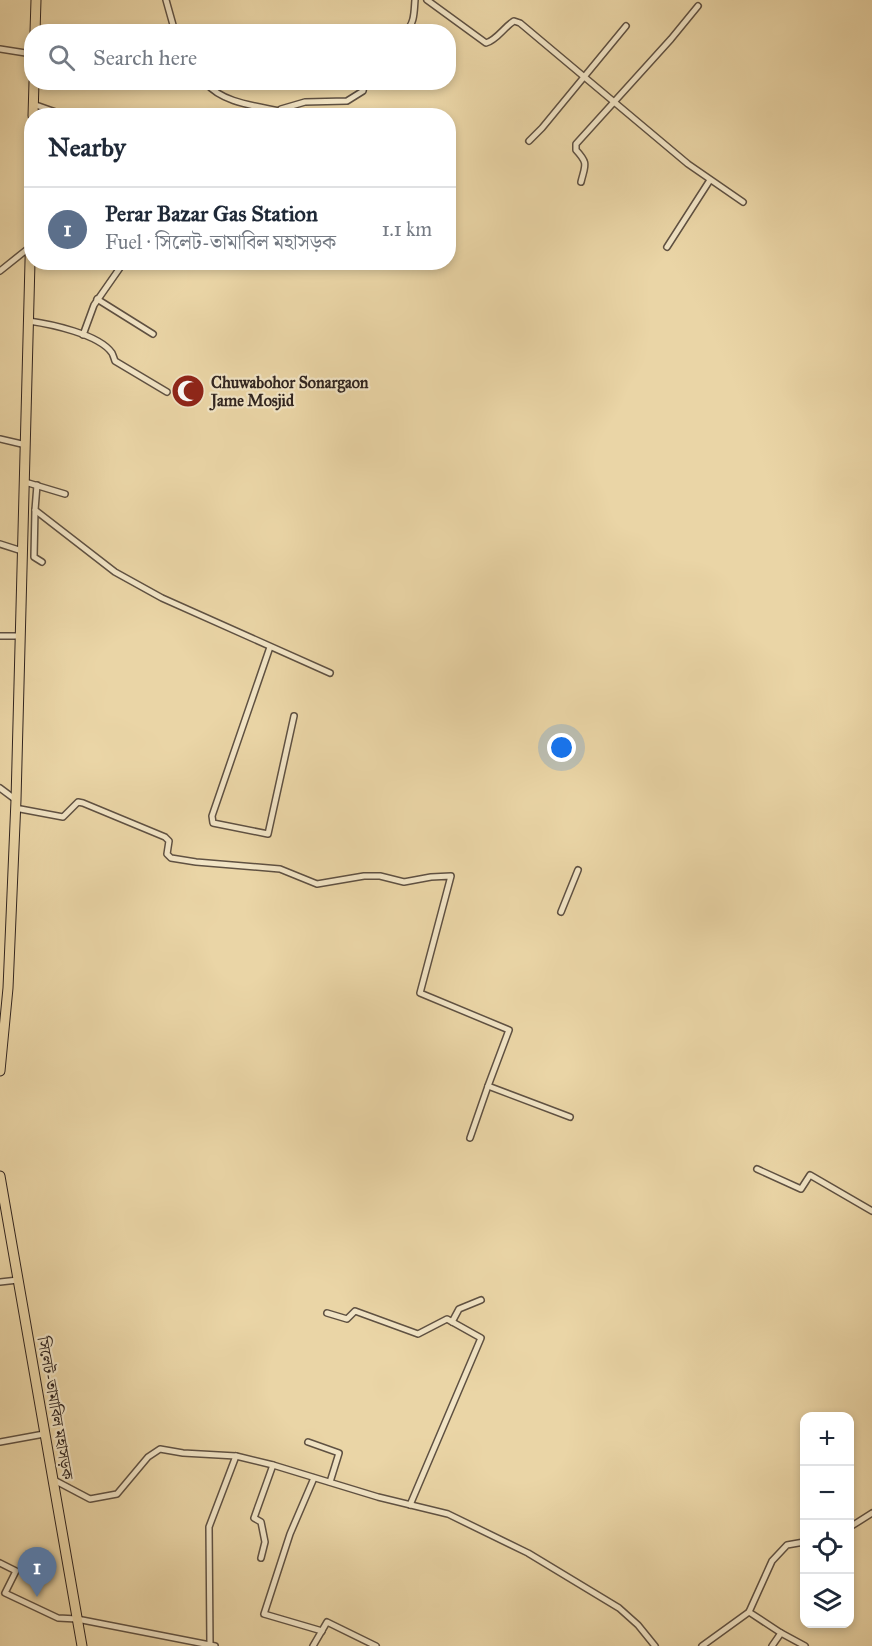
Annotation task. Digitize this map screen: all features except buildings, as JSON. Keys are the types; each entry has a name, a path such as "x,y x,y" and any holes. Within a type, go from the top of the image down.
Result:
{"highway":[{"path":"35,24 36,0"},
{"path":"33,108 34,90"},
{"path":"0,1071 8,988 16,804 30,270"},
{"name":"সিলেট-তামাবিল মহাসড়ক","path":"0,1176 82,1646"}],"street":[{"path":"166,0 174,24"},
{"path":"411,24 415,0"},
{"path":"427,0 486,43 492,41 506,25 514,21 520,23 613,103 710,180 743,202"},
{"path":"581,182 586,164 585,159 576,150 576,144 698,6"},
{"path":"529,141 626,26"},
{"path":"0,49 24,53"},
{"path":"213,90 247,105 271,108"},
{"path":"283,108 305,102 346,101 363,90"},
{"path":"33,104 44,108"},
{"path":"667,247 710,180"},
{"path":"0,272 24,252"},
{"path":"83,335 98,298 118,270"},
{"path":"98,298 153,334"},
{"path":"29,321 53,325 97,342 112,352 116,361 167,392"},
{"path":"0,440 26,445"},
{"path":"25,482 65,494"},
{"path":"37,485 34,557 42,562"},
{"path":"35,510 115,572 162,598 330,673"},
{"path":"0,544 22,551"},
{"path":"0,636 21,636"},
{"path":"270,646 212,816 213,823 268,834 294,716"},
{"path":"0,788 16,804 63,817 78,802 83,803 165,837 169,841 167,854 171,858 280,869 317,884 364,876 380,876 404,882 451,876 420,993 509,1030 470,1138"},
{"path":"561,912 578,870"},
{"path":"488,1086 570,1117"},
{"path":"757,1169 801,1190 810,1175 872,1211"},
{"path":"0,1282 18,1280"},
{"path":"452,1322 459,1309 481,1300"},
{"path":"327,1313 347,1318 355,1311 418,1334 447,1319 481,1338 410,1505"},
{"path":"0,1442 44,1434"},
{"path":"308,1442 339,1453 330,1482"},
{"path":"54,1480 90,1499 117,1494 148,1456 160,1449 183,1453 236,1456 273,1465 448,1514 528,1553 620,1608 655,1646"},
{"path":"0,1563 16,1571 5,1593 58,1618 77,1619 212,1645 209,1527 236,1456"},
{"path":"261,1558 265,1542 261,1522 254,1518 273,1465"},
{"path":"314,1478 290,1534 264,1614 322,1631"},
{"path":"854,1524 872,1513"},
{"path":"702,1646 749,1612 772,1561 787,1545 800,1543"},
{"path":"749,1612 805,1646"},
{"path":"313,1646 327,1622 376,1646"},
{"path":"772,1646 781,1633"}],"place":[{"name":"Chuwabohor Sonargaon Jame Mosjid","path":"188,391"},
{"name":"Perar Bazar Gas Station","path":"37,1597"}]}
